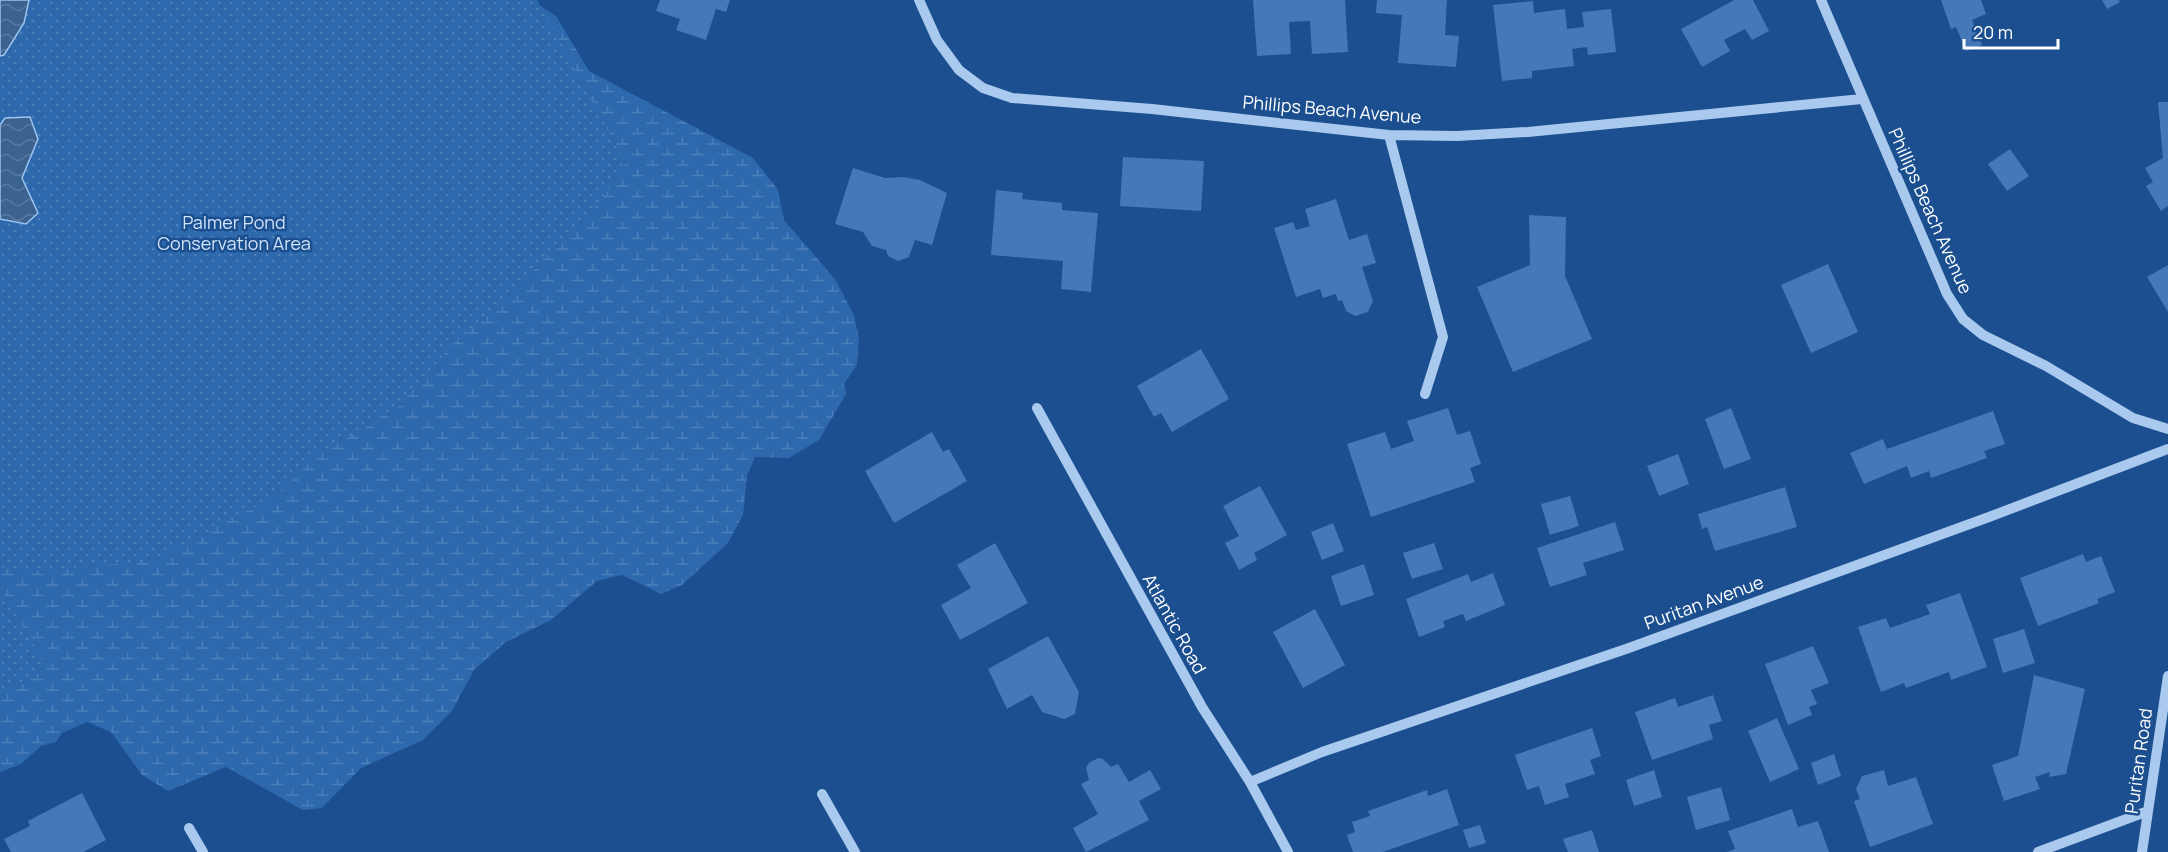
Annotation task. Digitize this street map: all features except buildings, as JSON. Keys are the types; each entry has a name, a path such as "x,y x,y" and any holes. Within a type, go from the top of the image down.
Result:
{"street":[{"name":"Phillips Beach Avenue","path":"919,0 937,40 959,70 983,88 1012,98 1152,109 1389,135 1457,136 1528,132 1862,99"},
{"name":"Phillips Beach Avenue","path":"1821,0 1947,294 1963,319 1983,335 2046,366 2133,418 2168,429"},
{"path":"1389,135 1443,337 1425,394"},
{"name":"Atlantic Road","path":"1037,408 1202,707 1250,782 1288,852"},
{"name":"Puritan Avenue","path":"1250,782 1322,752 1626,650 2168,449"},
{"name":"Puritan Road","path":"2142,852 2168,676"},
{"path":"822,794 855,852"},
{"path":"2038,852 2148,811"},
{"path":"189,828 203,852"}],"green space":[{"name":"Palmer Pond Conservation Area","path":"0,0 537,0 626,163 605,195 578,226 541,261 518,289 452,345 399,406 316,455 288,485 269,501 151,561 36,571 0,567"},
{"path":"534,2 556,16 589,71 753,158 778,190 784,220 835,279 854,315 859,339 857,365 844,384 846,394 819,440 789,458 755,457 747,476 743,515 728,543 682,585 661,594 622,575 597,581 551,620 506,642 474,670 452,711 423,740 361,768 322,808 303,810 226,767 168,791 142,775 111,732 87,722 62,733 56,742 41,746 21,764 0,772 0,219"},
{"path":"0,589 43,661 41,673 0,692"}],"water":[{"path":"0,0 29,0 24,23 4,55 0,56"},
{"path":"30,117 38,139 22,178 38,213 26,224 0,219 0,125 5,118"}]}
